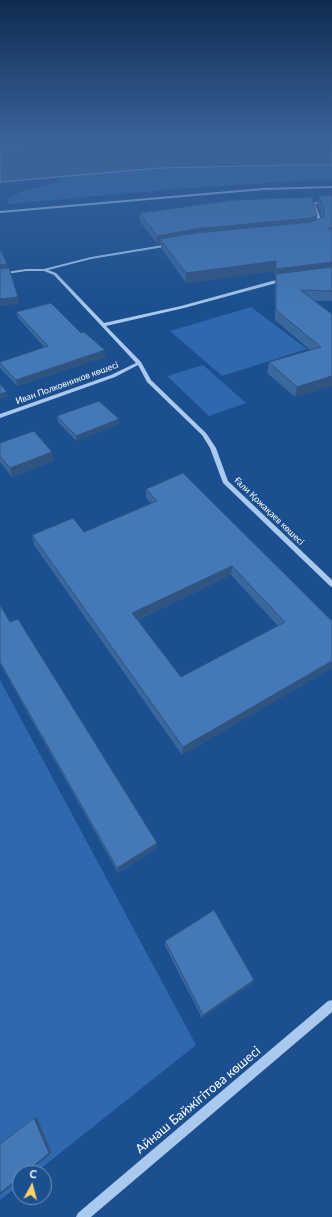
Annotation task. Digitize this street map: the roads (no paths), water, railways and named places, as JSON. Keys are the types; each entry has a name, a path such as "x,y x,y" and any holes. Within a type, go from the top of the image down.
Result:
{"street":[{"path":"0,212 162,198"},
{"path":"314,228 319,226 319,219 312,204 332,201"},
{"path":"0,274 26,270 44,270 92,258 174,244"},
{"name":"Ғали Қожақаев көшесі","path":"44,270 55,274 139,363 149,381 204,434 213,448 224,482 332,584"},
{"path":"103,325 182,307 273,282 288,280"},
{"name":"Иван Полковников көшесі","path":"0,416 113,376 139,363"},
{"name":"Айнаш Байжігітова көшесі","path":"82,1217 332,1005"}]}
